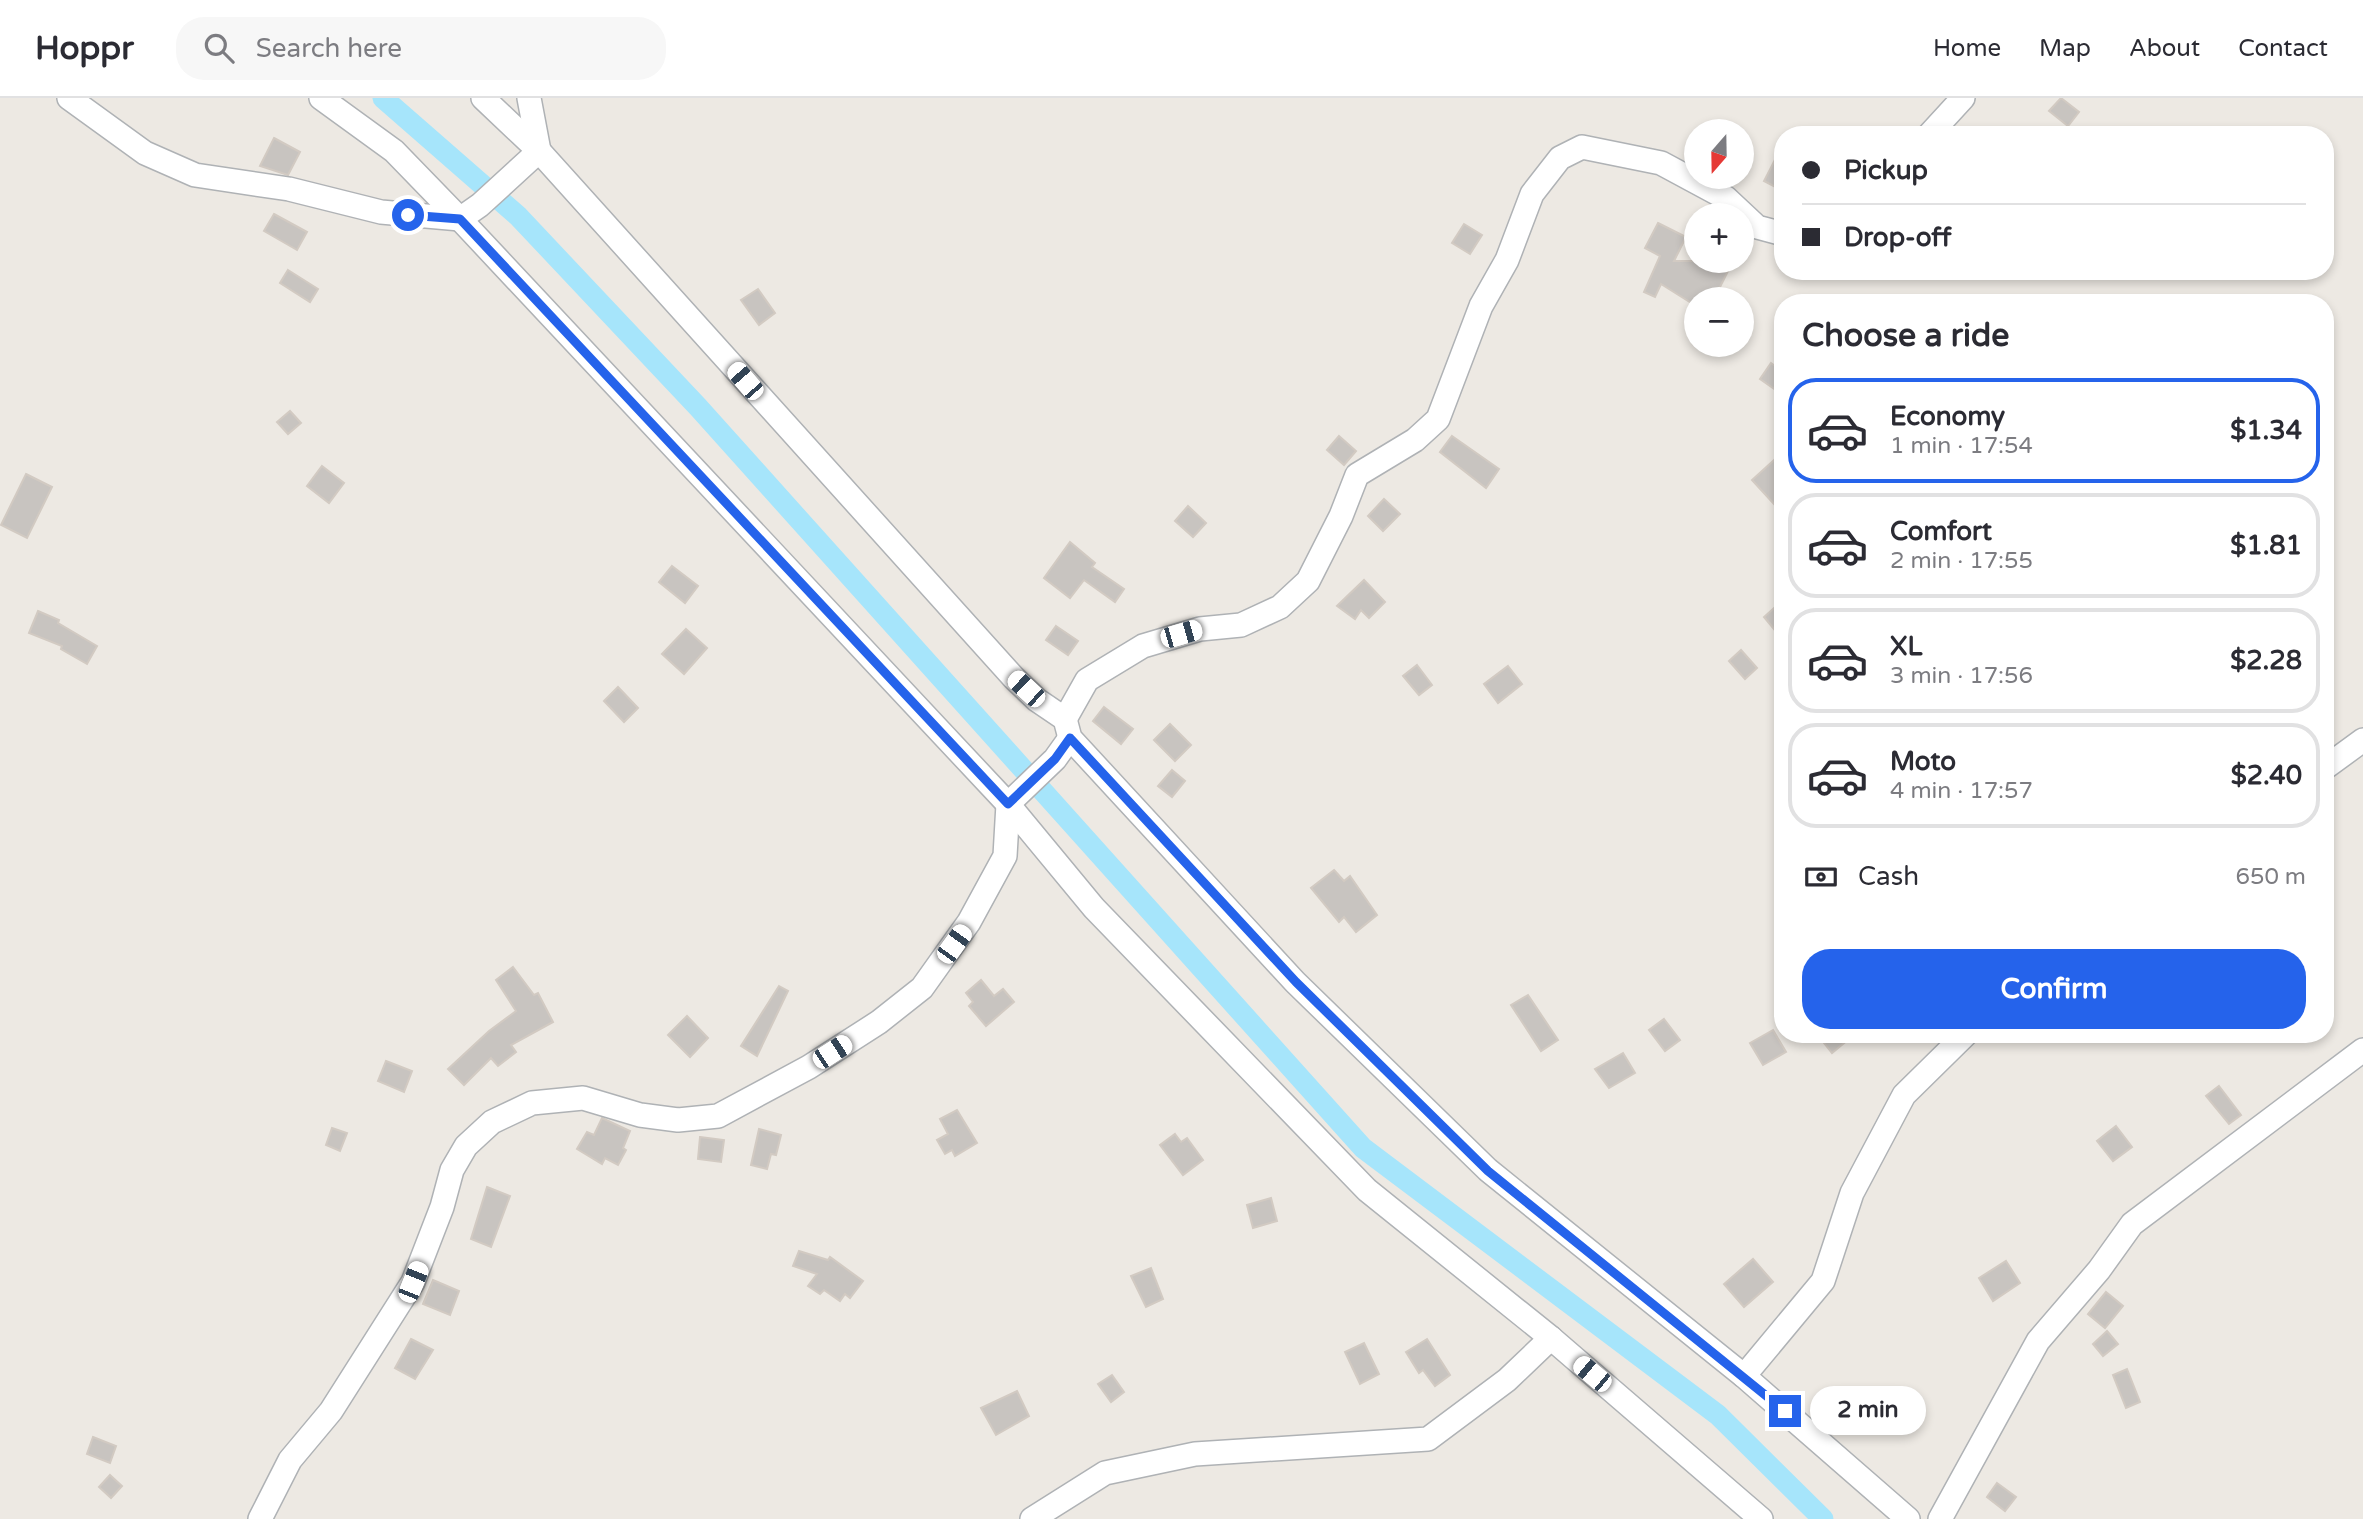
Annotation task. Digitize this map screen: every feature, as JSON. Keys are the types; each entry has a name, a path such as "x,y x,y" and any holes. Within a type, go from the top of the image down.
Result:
{"street":[{"path":"69,98 145,153 195,175 289,189 381,212 460,219 480,205 532,158"},
{"path":"321,98 394,151 460,219 1008,804 1094,908 1367,1190 1551,1338 1761,1519"},
{"path":"484,98 532,158 1014,678 1068,729 1296,982 1488,1171 1744,1376 1908,1519"},
{"path":"529,98 532,158"},
{"path":"1937,126 1963,98"},
{"path":"260,1519 290,1460 331,1411 413,1282 442,1208 452,1170 466,1146 492,1122 533,1103 583,1098 640,1115 678,1120 718,1116 809,1067 879,1022 922,988 970,922 1005,856 1008,804 1055,759 1087,680 1143,646 1200,629 1241,625 1280,607 1308,581 1357,475 1415,440 1438,419 1481,306 1507,260 1532,194 1560,158 1582,147 1661,163 1726,198 1757,227 1774,232"},
{"path":"2334,761 2363,740"},
{"path":"1744,1376 1823,1281 1852,1193 1904,1095 1957,1043"},
{"path":"1940,1519 2038,1340 2099,1270 2132,1224 2363,1050"},
{"path":"1032,1519 1105,1473 1195,1454 1427,1439 1507,1380 1551,1338"}],"building":[{"path":"2061,98 2079,112 2068,126 2049,111"},
{"path":"274,138 300,152 288,175 260,166"},
{"path":"1774,162 1774,186 1764,181"},
{"path":"274,214 307,232 297,250 264,231"},
{"path":"1658,223 1684,236 1674,261 1684,261 1684,273 1727,273 1720,287 1684,287 1684,298 1661,284 1655,297 1644,292 1660,256 1645,248"},
{"path":"1464,224 1482,235 1470,254 1452,243"},
{"path":"288,270 318,289 310,302 280,283"},
{"path":"758,289 775,313 759,325 741,300"},
{"path":"1771,363 1774,365 1774,389 1760,379"},
{"path":"290,411 301,423 288,434 277,422"},
{"path":"1339,436 1356,451 1344,465 1327,450"},
{"path":"1452,436 1499,469 1486,488 1440,452"},
{"path":"1774,460 1774,504 1752,480"},
{"path":"322,466 344,483 329,503 307,486"},
{"path":"26,474 52,487 27,538 1,525"},
{"path":"1384,499 1400,514 1383,531 1368,516"},
{"path":"1188,506 1206,523 1193,537 1175,521"},
{"path":"1070,542 1095,563 1092,567 1124,589 1115,602 1084,580 1070,598 1044,578"},
{"path":"672,566 698,586 685,603 659,582"},
{"path":"1364,580 1385,602 1369,618 1361,610 1355,619 1337,606"},
{"path":"1774,608 1774,629 1764,617"},
{"path":"38,611 59,620 58,623 97,646 87,664 61,649 62,646 29,633"},
{"path":"1056,626 1078,641 1068,655 1046,640"},
{"path":"686,629 707,648 684,674 662,654"},
{"path":"1741,650 1757,668 1745,679 1729,661"},
{"path":"1417,665 1432,685 1419,695 1403,676"},
{"path":"1508,666 1522,684 1498,703 1484,684"},
{"path":"618,687 638,708 624,722 604,701"},
{"path":"1104,707 1133,729 1121,744 1093,721"},
{"path":"1170,724 1191,745 1175,761 1154,740"},
{"path":"1172,770 1185,781 1172,797 1158,786"},
{"path":"1334,870 1344,881 1350,876 1377,915 1356,932 1344,917 1339,922 1311,888"},
{"path":"513,967 534,995 538,993 553,1022 511,1045 516,1052 498,1066 491,1058 464,1085 448,1069 489,1031 516,1011 496,980"},
{"path":"981,980 994,996 1003,989 1014,1002 986,1026 969,1006 973,1002 966,993"},
{"path":"779,986 788,991 757,1056 741,1046"},
{"path":"1528,995 1558,1040 1541,1051 1511,1005"},
{"path":"687,1016 708,1038 690,1057 668,1035"},
{"path":"1664,1019 1680,1040 1665,1051 1649,1030"},
{"path":"1773,1030 1774,1043 1781,1043 1786,1052 1763,1065 1750,1043"},
{"path":"1824,1043 1844,1043 1832,1053"},
{"path":"1623,1053 1635,1073 1609,1088 1595,1069"},
{"path":"386,1061 412,1071 404,1092 378,1081"},
{"path":"2219,1086 2241,1115 2229,1124 2206,1096"},
{"path":"957,1110 977,1143 955,1156 952,1150 945,1154 937,1140 948,1134 940,1119"},
{"path":"602,1118 630,1131 623,1148 626,1150 618,1165 605,1158 602,1164 577,1149 587,1132 594,1135"},
{"path":"2116,1126 2132,1147 2113,1161 2097,1141"},
{"path":"332,1128 347,1133 340,1151 326,1145"},
{"path":"759,1129 781,1135 776,1155 771,1154 767,1169 751,1165"},
{"path":"1175,1134 1181,1142 1187,1138 1203,1160 1183,1175 1160,1145"},
{"path":"700,1137 724,1140 721,1162 698,1159"},
{"path":"487,1187 510,1196 491,1247 471,1239"},
{"path":"1271,1198 1277,1221 1253,1228 1247,1205"},
{"path":"799,1251 828,1260 830,1257 863,1281 850,1298 845,1294 840,1301 824,1290 820,1294 808,1286 817,1274 793,1266"},
{"path":"1753,1259 1773,1282 1744,1307 1724,1284"},
{"path":"2006,1261 2020,1283 1993,1301 1979,1278"},
{"path":"1151,1268 1163,1299 1146,1307 1131,1276"},
{"path":"433,1280 459,1291 450,1315 423,1304"},
{"path":"2106,1292 2123,1306 2105,1328 2088,1314"},
{"path":"2107,1331 2118,1344 2103,1356 2093,1344"},
{"path":"411,1339 433,1350 415,1379 395,1368"},
{"path":"1427,1339 1450,1375 1435,1386 1423,1370 1419,1373 1406,1352"},
{"path":"1364,1343 1379,1374 1360,1384 1345,1352"},
{"path":"2127,1369 2140,1402 2126,1408 2113,1375"},
{"path":"1112,1375 1124,1392 1111,1402 1098,1384"},
{"path":"1017,1391 1029,1416 996,1435 981,1408"},
{"path":"93,1437 116,1446 110,1463 87,1454"},
{"path":"110,1475 122,1486 111,1498 99,1487"},
{"path":"1997,1483 2016,1497 2005,1511 1987,1497"}],"waterway":[{"path":"383,98 518,216 698,407 1363,1148 1718,1415 1823,1519"}],"route":[{"path":"408,215 460,219 1008,804 1019,790 1055,759 1070,738 1296,982 1488,1171 1785,1411"}]}
